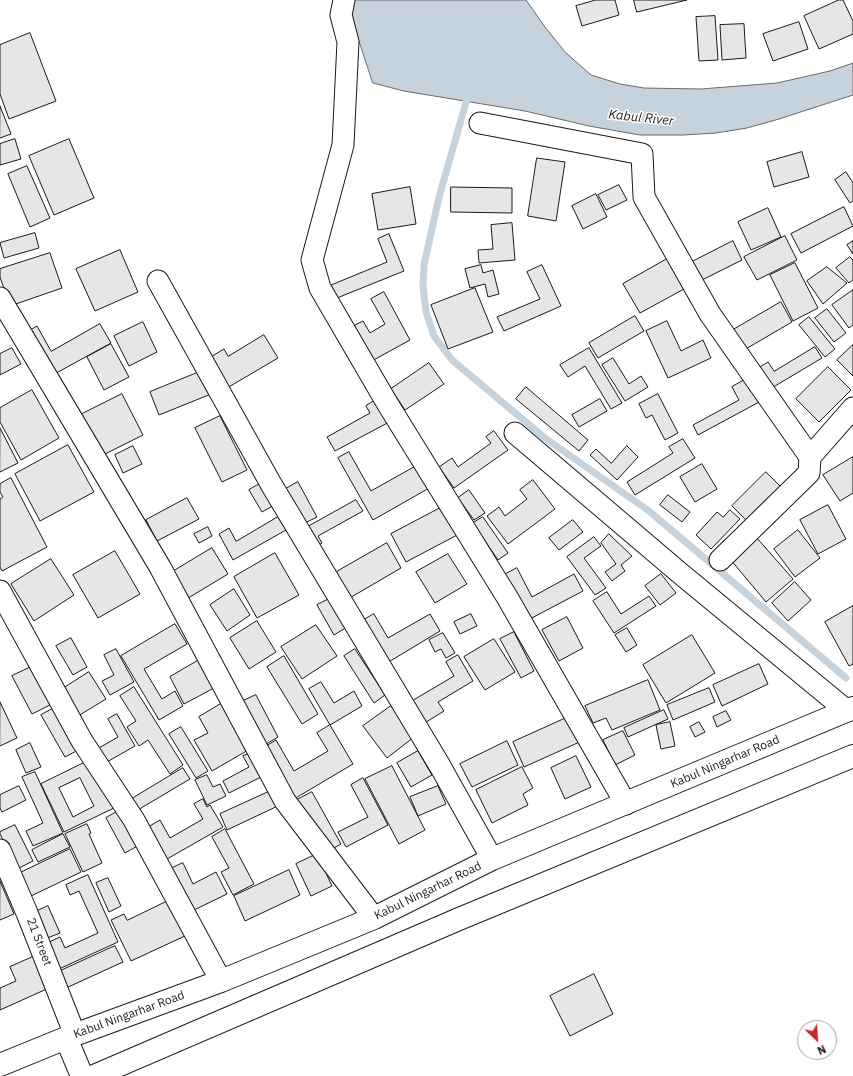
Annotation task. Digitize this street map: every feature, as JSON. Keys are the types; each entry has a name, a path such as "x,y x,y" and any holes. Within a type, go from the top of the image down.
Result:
{"highway":[{"name":"Kabul Ningarhar Road","path":"0,1065 70,1037 221,981 374,918 492,859 850,710"},
{"path":"94,1076 466,916 853,756"},
{"path":"70,1037 82,1076"}],"street":[{"path":"343,7 348,42 343,145 312,260 320,288 387,403 507,597 626,804"},
{"path":"480,123 642,154 644,197 710,314 810,456"},
{"path":"158,281 271,484 440,766 492,859"},
{"path":"0,298 160,567 285,801 374,918"},
{"path":"720,560 809,473 810,456 853,408"},
{"path":"515,433 681,574 850,710"},
{"path":"0,591 82,741 134,820 221,981"},
{"name":"21 Street","path":"0,850 27,913 70,1037"}],"water":[{"name":"Kabul River","path":"346,0 526,0 565,52 591,75 620,84 644,88 701,89 777,83 830,71 853,63 853,95 747,128 716,133 640,135 589,126 525,111 404,91 373,83"}],"building":[{"path":"596,0 615,0 619,15 582,26 576,6"},
{"path":"634,0 687,0 637,12"},
{"path":"839,0 843,0 853,21 853,34 819,49 804,16"},
{"path":"715,16 718,60 699,61 696,17"},
{"path":"799,22 808,49 773,61 763,34"},
{"path":"744,24 746,58 722,60 720,25"},
{"path":"30,33 56,101 9,119 0,94 0,45"},
{"path":"0,106 11,134 0,138"},
{"path":"15,139 21,159 0,165 0,144"},
{"path":"69,139 94,198 54,215 29,156"},
{"path":"802,152 809,177 774,187 767,162"},
{"path":"537,158 565,162 556,221 528,216"},
{"path":"27,166 50,218 30,227 8,174"},
{"path":"846,172 853,183 853,201 850,203 835,180"},
{"path":"619,185 627,200 606,210 598,195"},
{"path":"410,187 416,224 378,230 372,194"},
{"path":"451,187 512,188 512,213 451,212"},
{"path":"596,194 607,217 583,229 572,206"},
{"path":"844,207 853,226 801,253 791,234"},
{"path":"768,208 781,237 751,250 738,222"},
{"path":"512,223 515,260 479,263 478,250 493,249 491,225"},
{"path":"35,233 39,248 4,258 0,243"},
{"path":"389,234 404,271 337,298 331,285 387,262 378,239"},
{"path":"785,236 797,260 757,280 744,257"},
{"path":"733,241 742,260 698,282 688,264"},
{"path":"853,241 853,254 847,245"},
{"path":"120,250 138,292 95,311 76,269"},
{"path":"50,253 62,288 10,306 0,277 0,269"},
{"path":"850,257 853,260 853,280 849,283 836,268"},
{"path":"667,259 684,289 640,313 623,284"},
{"path":"795,263 818,308 793,321 770,275"},
{"path":"481,265 483,273 493,270 499,294 488,297 485,284 470,288 465,269"},
{"path":"542,265 561,306 504,331 497,317 540,299 527,272"},
{"path":"827,267 847,283 823,304 807,281"},
{"path":"475,288 493,332 448,349 431,305"},
{"path":"853,290 853,325 849,328 832,305"},
{"path":"384,292 410,340 370,362 351,327 363,321 370,333 385,324 371,299"},
{"path":"781,302 792,322 744,350 733,330"},
{"path":"827,309 846,333 834,342 815,318"},
{"path":"635,316 644,331 598,358 589,343"},
{"path":"809,317 835,349 825,357 799,325"},
{"path":"667,321 681,351 703,340 711,358 668,378 646,331"},
{"path":"143,322 157,352 129,366 114,336"},
{"path":"100,324 111,343 49,377 25,333 37,326 51,351"},
{"path":"264,335 278,358 227,388 209,358 224,349 228,356"},
{"path":"111,344 129,377 104,390 87,357"},
{"path":"853,345 853,376 837,360"},
{"path":"815,347 822,358 770,389 758,368 768,362 774,371"},
{"path":"12,348 21,364 0,375 0,354"},
{"path":"589,348 622,403 611,409 585,366 568,377 560,365"},
{"path":"613,358 629,384 641,376 648,387 625,401 602,365"},
{"path":"429,363 444,384 405,410 391,389"},
{"path":"828,367 851,390 819,422 796,399"},
{"path":"202,371 211,394 159,415 150,392"},
{"path":"748,378 761,401 698,435 693,425 739,400 732,387"},
{"path":"526,387 588,440 579,451 516,399"},
{"path":"32,390 59,438 21,460 0,422 0,408"},
{"path":"122,394 143,435 99,457 78,416"},
{"path":"658,394 678,433 665,440 652,415 646,418 639,404"},
{"path":"379,398 391,421 335,451 327,437 370,413 366,406"},
{"path":"600,399 607,411 579,427 572,415"},
{"path":"220,416 247,470 222,482 195,428"},
{"path":"0,428 18,463 0,472"},
{"path":"494,431 508,450 454,488 439,467 452,458 458,467 491,443 486,437"},
{"path":"683,439 695,458 635,495 627,482 673,453 669,447"},
{"path":"68,445 94,492 40,521 15,474"},
{"path":"133,446 142,464 123,473 115,455"},
{"path":"627,446 638,457 617,480 590,455 596,449 611,463"},
{"path":"349,452 371,491 419,464 431,487 373,520 338,458"},
{"path":"853,457 853,493 840,501 823,475"},
{"path":"702,464 717,489 695,502 680,477"},
{"path":"766,472 781,487 747,521 732,506"},
{"path":"11,478 47,547 2,571 0,567 0,499 3,497 0,492 0,484"},
{"path":"533,480 555,509 508,544 487,516 499,507 505,516 527,499 520,490"},
{"path":"263,482 276,504 262,512 249,490"},
{"path":"298,482 317,517 301,525 282,491"},
{"path":"469,490 485,513 474,520 458,498"},
{"path":"668,495 690,512 682,522 660,505"},
{"path":"187,498 199,519 157,541 146,520"},
{"path":"356,500 363,511 318,536 322,543 314,548 304,529"},
{"path":"446,505 461,533 406,562 391,534"},
{"path":"828,505 846,539 818,554 800,520"},
{"path":"730,510 740,519 711,549 696,535 717,512 723,517"},
{"path":"278,517 286,530 233,560 219,534 229,528 236,541"},
{"path":"483,517 508,553 498,560 473,523"},
{"path":"573,520 583,532 559,550 549,538"},
{"path":"208,527 212,536 199,543 194,534"},
{"path":"798,530 820,558 795,577 774,549"},
{"path":"609,534 632,556 621,565 625,571 612,581 605,572 616,564 601,543"},
{"path":"594,537 601,546 584,558 606,588 595,595 567,557"},
{"path":"756,537 793,579 766,602 730,559"},
{"path":"387,543 401,568 348,599 333,574"},
{"path":"212,548 228,574 185,600 169,574"},
{"path":"115,551 140,594 98,618 73,575"},
{"path":"275,553 299,595 257,618 234,577"},
{"path":"448,554 467,584 435,603 416,572"},
{"path":"51,559 74,595 34,621 11,584"},
{"path":"517,568 532,597 574,574 583,591 528,620 504,575"},
{"path":"661,574 676,593 660,605 645,586"},
{"path":"795,582 811,600 788,621 772,603"},
{"path":"234,589 250,615 227,631 210,605"},
{"path":"607,592 621,614 649,596 656,606 614,633 593,601"},
{"path":"331,598 347,627 334,635 317,605"},
{"path":"853,606 853,664 849,666 825,622"},
{"path":"374,614 388,638 430,614 440,631 387,663 362,621"},
{"path":"471,614 477,626 460,634 454,622"},
{"path":"567,617 583,648 559,661 542,630"},
{"path":"257,621 276,652 249,669 230,638"},
{"path":"175,624 187,644 144,669 162,699 175,691 183,706 159,720 121,656"},
{"path":"316,625 337,656 302,679 281,647"},
{"path":"627,628 637,645 626,652 615,635"},
{"path":"514,632 534,671 521,678 500,639"},
{"path":"443,633 455,653 446,658 441,649 435,652 429,640"},
{"path":"692,635 715,673 666,703 643,665"},
{"path":"71,638 87,667 73,675 56,646"},
{"path":"494,639 515,672 485,690 464,657"},
{"path":"116,649 134,682 110,695 102,681 114,675 104,655"},
{"path":"355,649 385,695 374,703 344,656"},
{"path":"458,655 473,681 438,702 444,711 423,724 410,702 454,676 446,662"},
{"path":"284,656 318,714 302,724 267,667"},
{"path":"199,660 214,688 184,704 170,677"},
{"path":"759,664 768,684 722,706 713,685"},
{"path":"31,667 50,705 32,714 12,676"},
{"path":"89,672 106,699 78,716 61,690"},
{"path":"648,680 660,710 612,730 606,718 593,723 585,706"},
{"path":"321,682 334,703 354,691 362,706 330,725 309,689"},
{"path":"134,687 183,765 170,774 148,740 139,746 127,727 136,721 120,696"},
{"path":"709,688 715,702 673,720 667,705"},
{"path":"256,695 278,737 263,746 239,703"},
{"path":"0,702 17,738 0,746"},
{"path":"224,702 250,749 212,771 194,740 208,733 199,717"},
{"path":"391,706 414,737 387,758 363,726"},
{"path":"56,707 80,749 65,757 41,715"},
{"path":"664,710 668,719 628,737 624,728"},
{"path":"726,711 731,720 717,727 713,717"},
{"path":"117,714 135,746 105,763 97,749 118,737 108,719"},
{"path":"573,715 584,740 524,767 513,742"},
{"path":"670,722 675,746 661,749 656,725"},
{"path":"699,722 705,732 695,737 690,727"},
{"path":"330,725 353,764 294,799 263,748 276,740 294,771 328,751 317,733"},
{"path":"181,727 208,771 196,778 169,734"},
{"path":"623,731 635,755 615,765 603,740"},
{"path":"507,741 518,765 472,787 460,764"},
{"path":"30,743 41,767 26,773 16,750"},
{"path":"418,751 432,775 411,787 397,763"},
{"path":"251,753 263,776 229,793 223,781 249,767 243,756"},
{"path":"576,756 591,787 565,799 551,768"},
{"path":"90,760 114,808 64,832 41,784","holes":["80,778 94,806 73,817 59,788"]},
{"path":"392,766 425,830 399,844 365,779"},
{"path":"522,767 533,788 523,794 528,805 492,823 476,790"},
{"path":"183,768 190,779 136,811 130,800"},
{"path":"35,772 63,833 33,846 26,831 43,823 22,777"},
{"path":"207,775 213,787 220,784 226,796 207,805 195,780"},
{"path":"363,778 388,825 346,847 338,832 368,817 351,785"},
{"path":"19,786 26,800 2,812 0,808 0,795"},
{"path":"438,786 446,804 418,816 410,797"},
{"path":"275,789 282,804 227,830 220,814"},
{"path":"312,792 341,844 327,852 297,800"},
{"path":"203,799 207,807 210,805 223,827 167,859 148,827 160,820 170,838 203,819 194,804"},
{"path":"122,809 141,844 125,853 106,818"},
{"path":"87,824 91,833 89,834 102,863 83,872 65,834"},
{"path":"15,825 33,861 17,869 0,834 0,832"},
{"path":"225,829 254,884 233,895 221,872 229,868 212,837"},
{"path":"63,834 70,847 38,862 32,850"},
{"path":"70,849 81,872 31,896 20,873"},
{"path":"317,854 332,886 311,896 296,864"},
{"path":"183,863 193,884 216,872 227,894 190,912 170,869"},
{"path":"289,870 300,895 245,921 234,896"},
{"path":"88,875 118,942 59,969 47,943 60,937 65,948 98,933 79,891 70,895 66,885"},
{"path":"108,878 121,906 109,912 96,883"},
{"path":"0,881 14,914 0,920"},
{"path":"170,900 187,935 131,961 111,920 124,914 127,920"},
{"path":"48,906 60,933 45,939 33,913"},
{"path":"115,946 123,962 66,988 58,972"},
{"path":"35,956 49,988 0,1010 0,988 16,981 10,967"},
{"path":"594,974 613,1014 570,1036 550,996"}],"waterway":[{"path":"469,92 439,197 424,265 423,286 426,312 434,336 452,360 545,438 649,511 846,678"}]}
